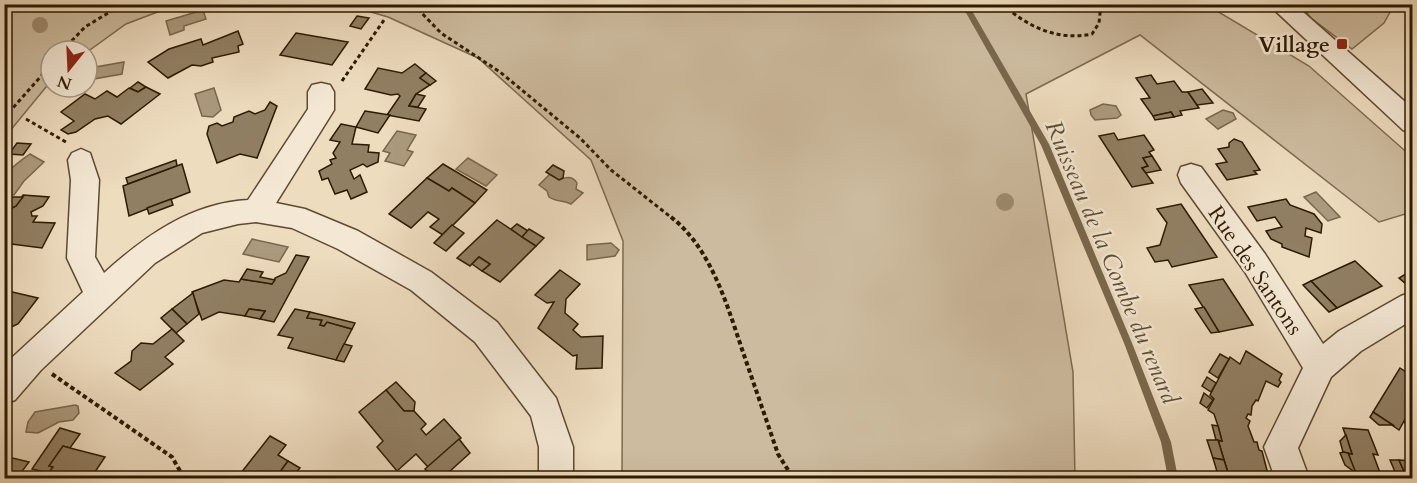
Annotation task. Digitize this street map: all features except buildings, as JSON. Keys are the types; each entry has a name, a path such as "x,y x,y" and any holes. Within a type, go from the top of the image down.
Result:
{"street":[{"path":"1279,4 1413,123"},
{"path":"256,211 321,110 321,92"},
{"path":"81,160 85,180 81,258 100,294"},
{"name":"Rue des Santons","path":"1191,175 1255,263 1320,367"},
{"path":"4,389 30,360 145,254 194,223 237,212 256,211 295,217 348,240 421,281 486,332 545,409 556,447 556,478"},
{"path":"1292,478 1281,447 1320,367 1350,341 1413,305"}],"path":[{"path":"74,39 85,27 123,4"},
{"path":"413,4 441,33 500,72 580,138 611,170 682,226 700,250 723,293 778,454 793,478"},
{"path":"1002,4 1030,24 1050,34 1081,38 1092,34 1099,23 1101,4"},
{"path":"321,92 341,83 384,20"},
{"path":"4,118 39,78"},
{"path":"26,119 77,148 81,160"},
{"path":"30,360 172,457 184,478"}],"shaded area":[{"path":"5,4 176,4 126,24 99,43 99,39 39,39 39,96 5,137"},
{"path":"347,5 1207,5 1309,66 1412,157 1412,212 1379,222 1140,35 1026,94 1073,372 1075,478 622,478 623,241 591,160 478,58 388,17"},
{"path":"1301,5 1394,5 1384,23 1352,49 1311,18"},
{"path":"203,10 206,19 184,26 184,30 170,35 166,21"},
{"path":"124,62 122,74 99,78 99,66"},
{"path":"214,88 221,110 213,117 202,116 195,94"},
{"path":"1103,104 1116,106 1121,115 1117,118 1095,120 1090,110"},
{"path":"1223,110 1233,113 1236,119 1218,129 1206,119"},
{"path":"397,131 416,135 407,150 413,152 404,166 385,161 390,153 383,151"},
{"path":"30,154 44,162 24,181 14,195 5,194 7,174"},
{"path":"468,158 497,175 486,186 456,169"},
{"path":"550,174 559,180 567,177 574,179 577,183 576,189 583,193 571,204 552,199 539,185"},
{"path":"1316,192 1340,217 1328,221 1304,197"},
{"path":"252,239 288,247 279,262 243,254"},
{"path":"611,243 619,250 615,256 587,260 587,245"},
{"path":"78,406 79,413 73,420 59,422 38,433 26,432 28,422 35,412"}],"waterway":[{"name":"Ruisseau de la Combe du renard","path":"964,4 1045,144 1128,343 1166,442 1173,478"}],"place":[{"name":"Village","path":"1342,44"}]}
